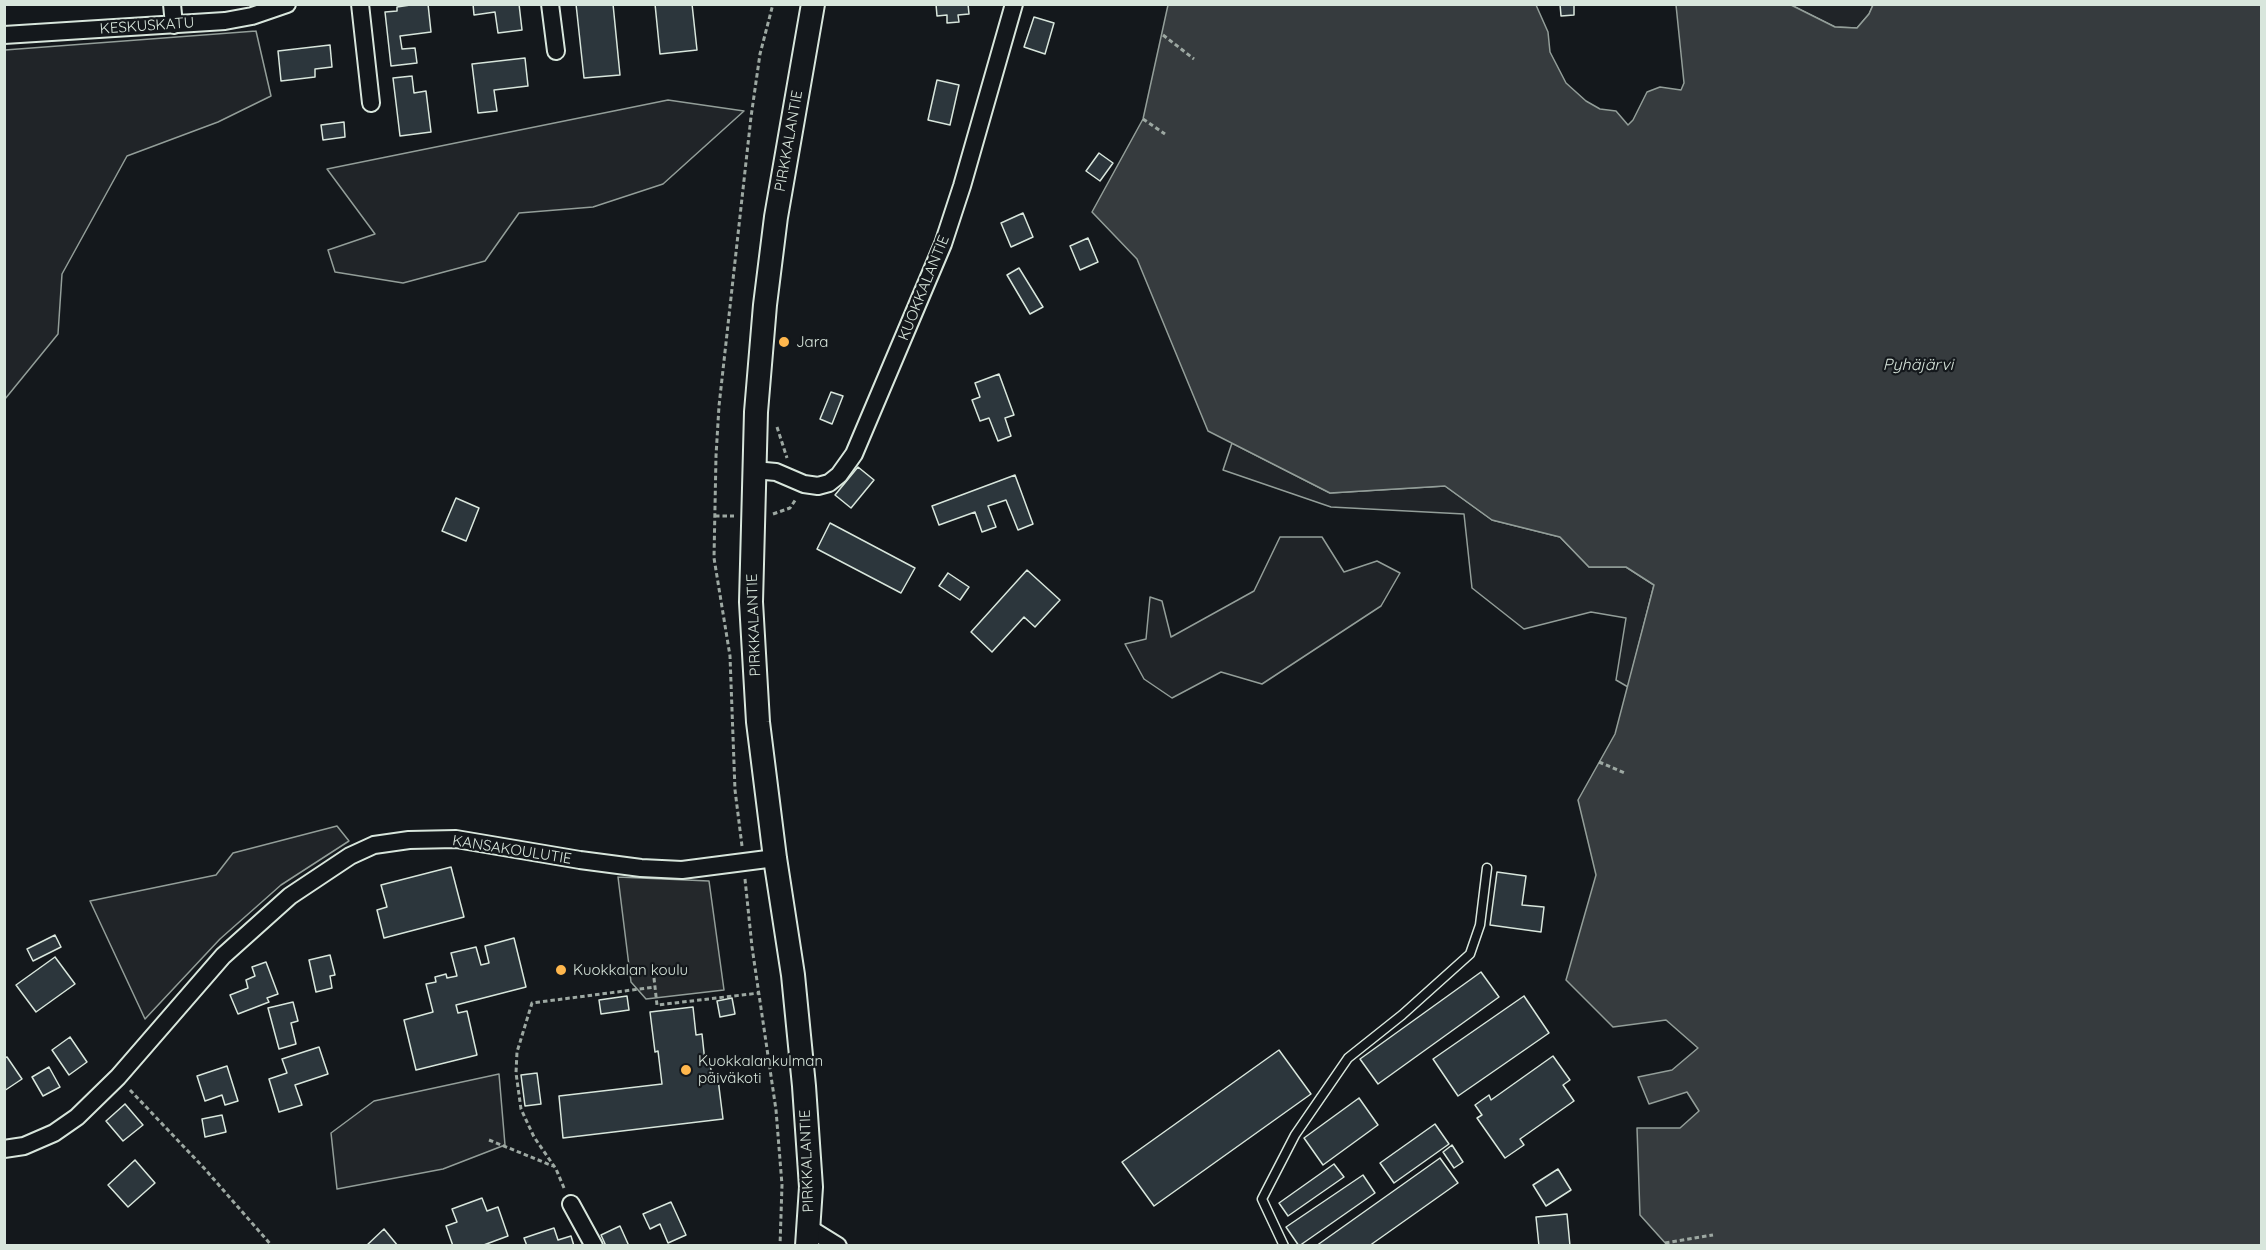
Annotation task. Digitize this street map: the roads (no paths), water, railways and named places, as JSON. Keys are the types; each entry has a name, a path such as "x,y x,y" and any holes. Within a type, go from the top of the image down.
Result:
{"street":[{"path":"172,4 174,25"},
{"name":"KESKUSKATU","path":"4,35 225,21 252,16 287,4"},
{"path":"360,4 371,103"},
{"path":"550,4 556,51"},
{"name":"PIRKKALANTIE","path":"808,1237 811,1187 804,1086 793,975 758,722 751,602 754,470 765,305 773,239 813,4"},
{"name":"KUOKKALANTIE","path":"754,470 776,472 804,484 818,486 829,483 839,475 854,454 943,244 1014,4"},
{"name":"KANSAKOULUTIE","path":"4,1149 24,1146 54,1133 77,1117 118,1077 231,948 290,896 350,856 374,845 409,840 456,839 580,860 641,868 682,870 775,858"},
{"path":"571,1204 594,1245"},
{"path":"808,1237 838,1245"}],"lane":[{"path":"1284,1245 1262,1199 1295,1135 1348,1058 1402,1015 1470,954 1480,925 1486,868"}],"water":[{"name":"Pyhäjärvi","path":"1168,5 1536,5 1548,32 1550,52 1566,83 1586,101 1600,109 1616,111 1628,125 1633,120 1647,92 1660,87 1681,90 1684,83 1676,5 1791,5 1835,27 1857,28 1869,14 1873,5 2261,5 2261,1245 1667,1245 1640,1215 1637,1128 1680,1128 1699,1111 1687,1092 1649,1104 1638,1077 1672,1070 1698,1048 1666,1020 1613,1027 1566,980 1596,875 1578,800 1615,734 1654,585 1626,567 1589,567 1560,537 1492,520 1445,486 1330,493 1208,431 1137,259 1092,212 1143,119"}],"place":[{"name":"Jara","path":"784,342"},
{"name":"Kuokkalan koulu","path":"561,970"},
{"name":"Kuokkalankulman päiväkoti","path":"686,1070"}]}
